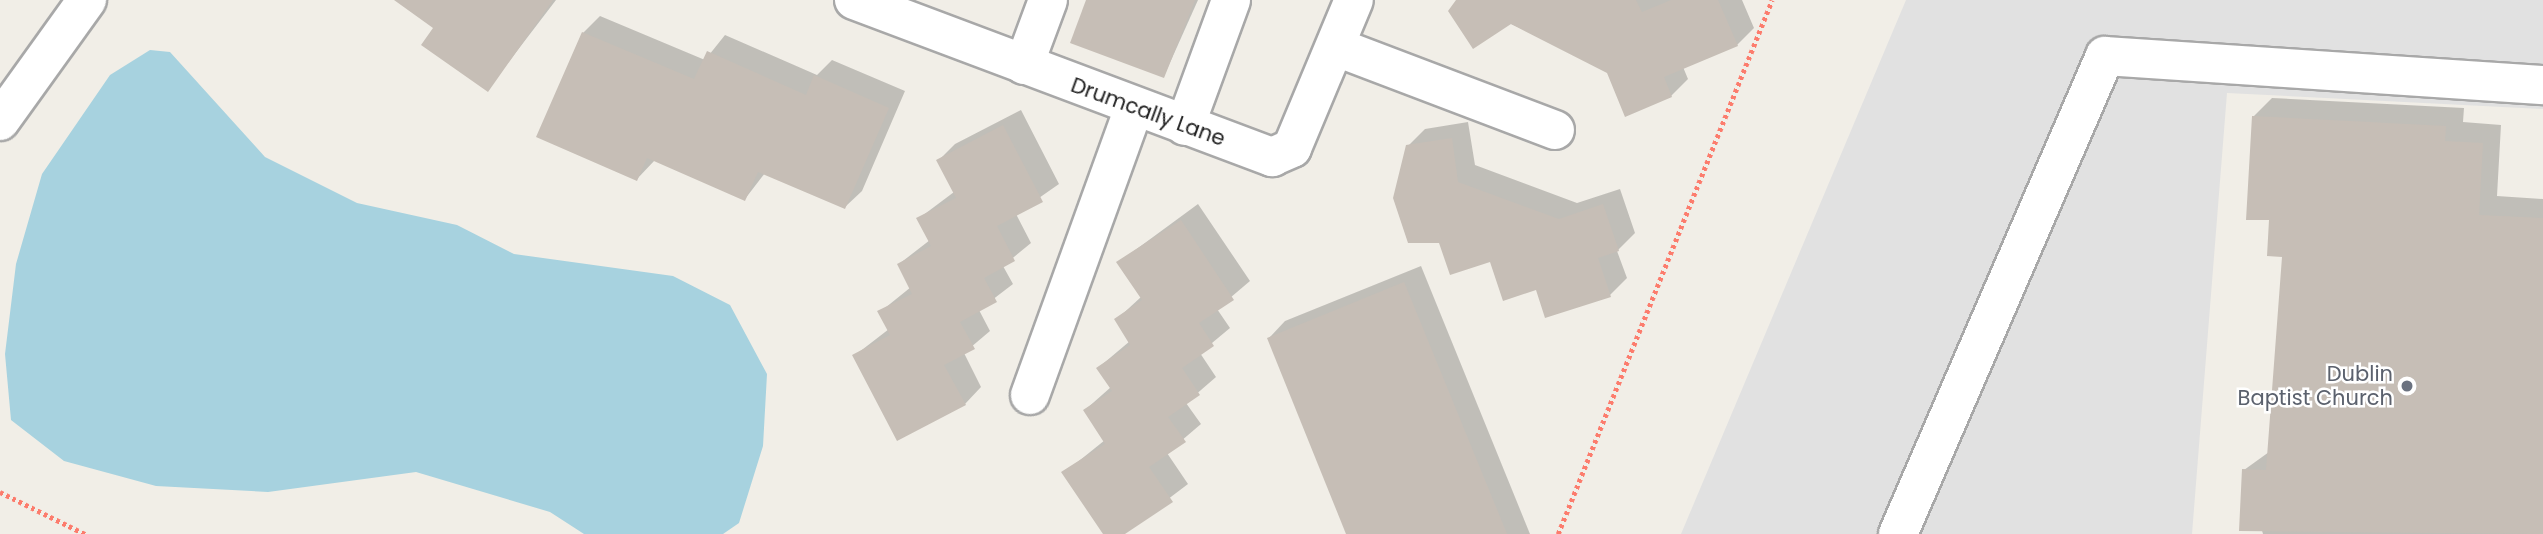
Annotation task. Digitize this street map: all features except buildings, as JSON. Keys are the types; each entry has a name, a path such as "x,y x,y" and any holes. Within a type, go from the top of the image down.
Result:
{"street":[{"path":"0,121 87,0"},
{"name":"Drumcally Lane","path":"854,0 1134,108 1272,157 1292,148 1339,48 1354,0"},
{"path":"1024,65 1048,0"},
{"path":"1185,126 1231,0"},
{"path":"1339,48 1555,130"},
{"path":"1898,534 2105,56 2543,85"},
{"path":"1030,396 1134,108"}],"path":[{"path":"1558,534 1772,0"},
{"path":"0,492 85,534"}],"shaded area":[{"path":"1906,0 2543,0 2543,109 2227,93 2192,534 1681,534"}],"water":[{"path":"150,50 170,52 265,157 357,203 457,225 514,254 673,276 730,305 767,374 763,446 739,523 723,534 584,534 550,512 416,472 268,492 156,486 64,461 11,420 5,354 16,264 42,174 110,75"}],"place":[{"name":"Dublin Baptist Church","path":"2407,386"}]}
